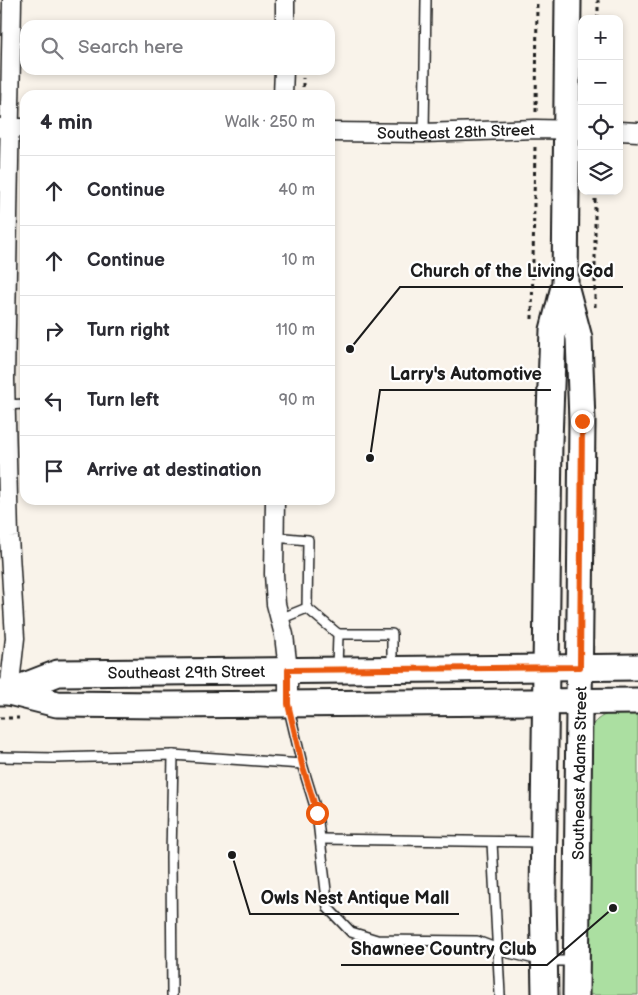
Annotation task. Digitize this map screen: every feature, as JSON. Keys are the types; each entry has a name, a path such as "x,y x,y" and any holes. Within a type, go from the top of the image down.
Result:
{"main road":[{"name":"Southeast Adams Street","path":"545,995 543,842 549,441 553,330 565,283 574,130 568,0"},
{"name":"Southeast Adams Street","path":"565,283 579,338 582,421 576,995"},
{"name":"Southeast 29th Street","path":"4,692 58,673 638,667"},
{"name":"Southeast 29th Street","path":"4,692 58,704 638,701"}],"street":[{"path":"4,692 15,638 9,537 5,405 12,0"},
{"path":"285,0 285,20"},
{"path":"284,75 284,90"},
{"name":"Southeast 28th Street","path":"335,132 424,133 574,130"},
{"path":"623,131 638,132"},
{"path":"275,505 274,574 276,604 288,670 288,704"}],"lane":[{"path":"424,133 426,0"},
{"path":"5,405 20,404"},
{"path":"274,537 308,540 307,608"},
{"path":"280,619 307,608"},
{"path":"307,608 338,634 392,634 392,669"},
{"path":"337,669 338,634"},
{"path":"288,704 302,764 317,813 328,908 351,932 377,940 477,941 509,953 544,961 577,960"},
{"path":"0,757 54,758 173,755 302,764"},
{"path":"172,995 171,857 173,755"},
{"path":"320,839 543,842"},
{"path":"492,842 500,995"}],"path":[{"path":"598,0 598,15"},
{"path":"303,75 303,90"}],"green space":[{"path":"638,711 638,995 586,995 589,731 598,719 604,716 616,712"}],"place":[{"name":"Church of the Living God","path":"350,349"},
{"name":"Larry's Automotive","path":"370,458"},
{"name":"Owls Nest Antique Mall","path":"232,855"},
{"name":"Shawnee Country Club","path":"613,908"}],"route":[{"path":"317,813 302,764 288,704 288,670 580,667 582,421"}]}
